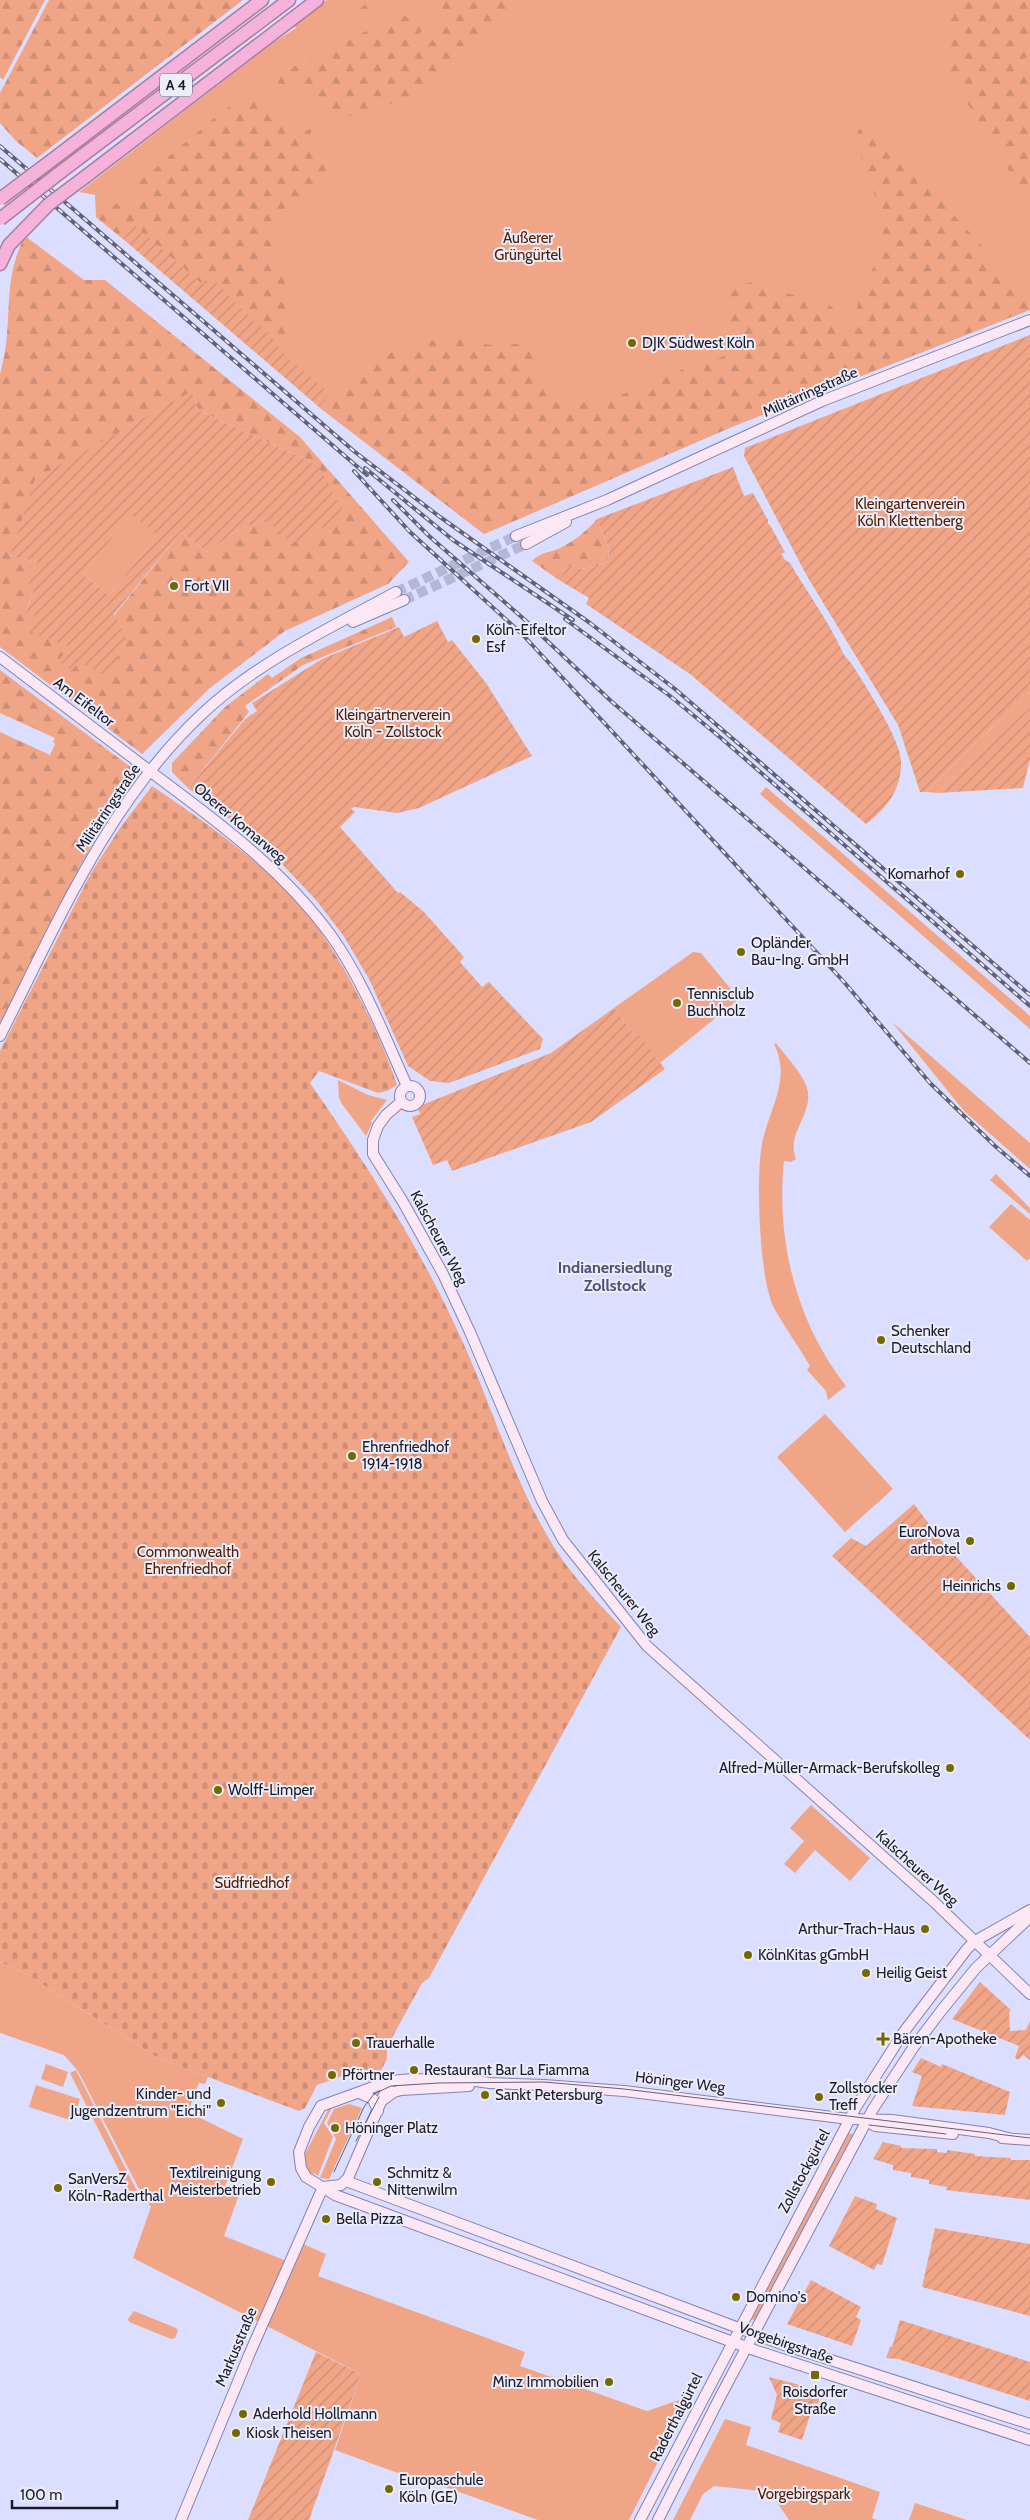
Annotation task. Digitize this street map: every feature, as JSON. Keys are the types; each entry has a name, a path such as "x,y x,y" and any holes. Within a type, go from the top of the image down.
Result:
{"highway":[{"name":"A 4","path":"0,199 262,0"},
{"name":"A 4","path":"0,219 289,0"},
{"path":"269,37 308,0"},
{"path":"0,242 318,0"},
{"path":"0,264 9,246 49,204"}],"street":[{"name":"Militärringstraße","path":"516,536 607,500 822,401 1030,320"},
{"name":"Militärringstraße","path":"526,544 607,500"},
{"name":"Militärringstraße","path":"0,1036 102,839 151,771 201,714 229,691 299,645 396,592"},
{"name":"Militärringstraße","path":"299,645 404,600"},
{"name":"Am Eifeltor","path":"0,657 151,771"},
{"name":"Oberer Komarweg","path":"151,771 260,856 303,900 331,936 359,983 407,1086"},
{"path":"407,1086 413,1086 418,1090 419,1100 408,1106 401,1102 401,1091 407,1086"},
{"name":"Kalscheurer Weg","path":"401,1102 378,1126 372,1140 373,1154 408,1210 442,1274 470,1332 542,1501 563,1540 647,1646 975,1941 1030,1994"},
{"name":"Zollstockgürtel","path":"739,2328 849,2119 903,2033 944,1978 975,1941 1030,1910"},
{"name":"Zollstockgürtel","path":"753,2333 866,2120 912,2048 976,1968 991,1956 1030,1917"},
{"name":"Höninger Weg","path":"390,2081 457,2080 490,2084 624,2091 866,2120 875,2126 882,2127 1030,2140"},
{"path":"390,2081 346,2181 336,2186 323,2187 306,2177 301,2168 299,2152 301,2144 321,2106 390,2081"},
{"name":"Höninger Weg","path":"383,2100 394,2092 401,2090 490,2084"},
{"path":"359,2093 373,2099 378,2111"},
{"name":"Vorgebirgstraße","path":"346,2181 392,2200 840,2364 1030,2424"},
{"name":"Vorgebirgstraße","path":"323,2187 335,2195 388,2216 732,2341 1030,2440"},
{"name":"Markusstraße","path":"182,2520 249,2355 323,2187"},
{"path":"388,2216 383,2205 386,2201 392,2200"},
{"path":"534,2269 539,2254"},
{"name":"Raderthalgürtel","path":"640,2520 739,2328"},
{"name":"Raderthalgürtel","path":"658,2520 669,2495 753,2333"},
{"path":"658,2483 663,2491 669,2495"}],"green space":[{"path":"0,0 45,0 3,80 0,77"},
{"path":"49,0 243,0 37,158 16,141 0,123 0,93"},
{"name":"Äußerer Grüngürtel","path":"327,0 1030,0 1030,310 734,426 484,534 319,407 329,394 133,225 123,239 96,217 95,195 79,192 273,43 296,28 294,25"},
{"path":"371,0 385,0 365,15 359,9"},
{"path":"437,0 522,0 508,16 461,47 456,72 411,95 374,110 340,117 328,114 315,105 295,86 277,90 279,74 397,16 417,17 428,21 419,35 421,41 427,43 432,41 437,23 443,21 446,15 443,11 437,9 432,2"},
{"path":"952,0 1030,0 1030,54 1017,65 1030,83 1030,204 951,77 945,28"},
{"path":"243,97 266,103 275,118 288,131 294,132 311,129 312,141 326,172 304,193 299,204 280,223 272,254 282,272 291,298 292,334 282,352 259,324 216,281 212,285 202,284 133,225 123,239 96,217 129,196 140,202 132,188 221,112"},
{"path":"869,121 1027,296 1030,295 1030,309 734,426 484,534 319,407 345,378 396,350 449,336 490,345 538,343 535,362 536,369 548,388 564,398 574,401 593,403 602,401 703,361 705,364 724,356 727,330 725,329 725,300 717,293 742,284 757,283 786,293 820,300 832,307 843,324 858,319 857,311 862,291 877,259 883,239 880,211 866,172 859,145 858,131"},
{"path":"133,224 201,283 206,280 212,285 216,281 234,302 271,336 282,352 330,394 319,407 123,239"},
{"path":"25,236 84,280 105,280 300,437 409,562 388,584 285,631 210,688 142,754 0,647 0,374 7,338 10,287 17,254","holes":["192,391 198,410 318,465 265,520 238,530 207,552 181,532 71,669 67,646 35,616 26,611 33,591 28,589 37,562 10,556"]},
{"name":"Kleingartenverein Köln Klettenberg","path":"1030,335 1030,691 926,792 920,792 898,725 808,578 744,456 745,448"},
{"path":"192,391 198,410 318,465 345,515 293,544 265,520 238,530 207,552 181,532 114,614 126,639 109,677 79,662 72,670 59,662 67,646 30,632 35,616 26,612 33,591 27,589 37,562 10,556 35,479","holes":["131,514 157,535 109,595 83,574"]},
{"path":"733,467 744,496 753,493 768,520 768,524 785,552 781,554 790,563 824,618 843,653 874,700 896,742 901,763 898,782 886,805 866,824 690,674 586,604 589,598 559,580 566,568 575,565 580,569 596,567 608,561 609,549 597,519"},
{"path":"131,513 158,534 109,595 83,574"},
{"path":"597,519 609,549 608,561 596,567 580,569 575,565 566,568 559,580 532,561 541,554 560,548 570,542 585,532"},
{"path":"392,617 396,627 303,665 245,706 249,712 188,788 172,772 172,763 225,707 268,674 272,678 301,658"},
{"name":"Kleingärtnerverein Köln - Zollstock","path":"437,621 448,642 452,640 486,683 532,756 419,808 397,813 354,807 351,809 355,812 340,827 398,893 400,892 424,912 464,957 460,962 482,987 489,982 543,1039 540,1049 449,1083 430,1081 408,1066 369,979 343,935 316,900 263,844 188,788 245,719 257,711 252,703 322,659 399,627 404,637"},
{"path":"0,670 136,771 137,775 103,824 0,1023 0,732 50,755 55,744 53,742 55,738 0,713"},
{"path":"1030,691 1030,707 937,793 926,792"},
{"path":"1030,707 1030,759 1023,788 937,793"},
{"name":"Südfriedhof","path":"152,786 220,834 285,887 321,932 352,982 377,1035 397,1085 387,1091 378,1093 319,1071 310,1083 391,1206 427,1269 460,1336 519,1480 547,1536 577,1579 621,1627 429,1978 422,1983 387,2047 387,2059 376,2080 370,2082 351,2073 317,2085 305,2108 299,2111 160,2059 23,1972 0,1962 0,1051 91,873 120,828"},
{"path":"766,787 1030,1016 1030,1029 760,794"},
{"name":"Tennisclub Buchholz","path":"693,952 701,953 739,999 660,1063 639,1035 636,1037 614,1008"},
{"path":"614,1008 636,1037 639,1035 665,1069 591,1122 452,1171 447,1160 433,1165 412,1117 420,1114 417,1107 551,1053"},
{"path":"892,1022 1030,1143 1030,1169 964,1111"},
{"path":"776,1043 803,1079 808,1092 806,1110 794,1142 796,1159 791,1162 784,1161 783,1221 793,1280 802,1308 814,1335 846,1386 828,1400 826,1391 807,1370 810,1366 774,1308 765,1274 760,1225 759,1175 763,1139 780,1080 781,1069 779,1056 774,1044"},
{"path":"338,1080 368,1095 387,1100 371,1121 372,1123 366,1136 339,1098"},
{"path":"996,1174 1030,1208 1030,1214 990,1180"},
{"path":"1011,1204 1030,1220 1030,1258 1027,1261 989,1227"},
{"path":"825,1414 893,1489 845,1532 777,1457"},
{"path":"914,1504 941,1540 1030,1637 1030,1740 832,1556 851,1538 866,1546"},
{"path":"811,1805 870,1858 850,1881 815,1850 795,1873 784,1864 804,1841 790,1828"},
{"path":"0,1962 23,1972 160,2059 208,2077 205,2084 199,2083 188,2112 243,2139 224,2189 239,2195 224,2236 294,2264 303,2244 326,2254 318,2276 525,2352 520,2366 647,2411 691,2396 629,2520 538,2520 431,2482 425,2483 335,2450 361,2374 133,2258 151,2207 140,2191 78,2071 64,2055 0,2033"},
{"path":"980,1982 1011,2010 1009,2013 1010,2031 1026,2030 1030,2021 1030,2060 1023,2055 1018,2060 1015,2057 1019,2046 952,2019"},
{"path":"921,2058 941,2067 942,2064 1010,2092 1005,2115 912,2106 922,2076 912,2072"},
{"path":"46,2064 68,2072 63,2087 41,2079"},
{"path":"76,2070 138,2193 132,2196 70,2073"},
{"path":"36,2085 80,2099 73,2121 29,2107"},
{"path":"349,2104 362,2108 329,2179 320,2178 336,2139 327,2123 334,2109"},
{"path":"330,2106 331,2110 324,2123 333,2137 318,2176 314,2173 311,2176 305,2167 304,2156"},
{"path":"847,2133 853,2134 755,2320 750,2319"},
{"path":"883,2142 901,2146 901,2148 937,2149 937,2152 947,2153 947,2150 975,2154 975,2156 1030,2160 1030,2200 946,2190 947,2187 929,2184 929,2180 911,2177 911,2173 893,2170 893,2165 873,2159"},
{"path":"855,2196 877,2204 876,2209 897,2218 882,2265 877,2264 874,2270 829,2246"},
{"path":"935,2228 1030,2244 1030,2316 922,2287"},
{"path":"811,2280 861,2307 856,2317 861,2320 852,2346 787,2324"},
{"path":"134,2311 176,2328 178,2331 175,2338 171,2339 129,2322 128,2319"},
{"path":"900,2320 1030,2362 1030,2401 898,2359 886,2358 890,2347 892,2347"},
{"path":"316,2352 361,2374 309,2520 248,2520"},
{"path":"769,2377 800,2385 799,2387 821,2394 818,2404 814,2403 802,2440 778,2432 781,2423 771,2419 777,2395"},
{"name":"Vorgebirgspark","path":"725,2419 751,2427 746,2445 880,2492 872,2518 877,2520 789,2520 770,2492 714,2486 703,2494 690,2520 673,2520"},
{"path":"915,2503 967,2520 909,2520"}],"tunnel":[{"path":"396,592 516,536"},
{"path":"404,600 526,544"}],"tram line":[{"path":"334,2172 364,2107 374,2094 391,2086 438,2083 544,2082 624,2089 1030,2138"},
{"path":"356,2141 379,2097"},
{"path":"869,2125 946,2134"}],"railway":[{"path":"0,146 355,452 440,517 590,623 675,689 1030,995"},
{"path":"0,159 367,475"},
{"path":"365,468 453,540 573,620"},
{"path":"354,471 410,532 523,635 844,982 930,1083 995,1146 1030,1176"},
{"path":"393,500 429,536 525,620 611,701 1030,1063"},
{"path":"565,619 670,696 721,738 1030,1006"}],"place":[{"name":"DJK Südwest Köln","path":"632,343"},
{"name":"Fort VII","path":"174,586"},
{"name":"Köln-Eifeltor Esf","path":"476,639"},
{"name":"Komarhof","path":"960,874"},
{"name":"Opländer Bau-Ing. GmbH","path":"741,952"},
{"name":"Tennisclub Buchholz","path":"677,1003"},
{"name":"Schenker Deutschland","path":"881,1340"},
{"name":"Ehrenfriedhof 1914-1918","path":"352,1456"},
{"name":"EuroNova arthotel","path":"970,1541"},
{"name":"Heinrichs","path":"1011,1586"},
{"name":"Alfred-Müller-Armack-Berufskolleg","path":"950,1768"},
{"name":"Wolff-Limper","path":"218,1790"},
{"name":"Arthur-Trach-Haus","path":"925,1929"},
{"name":"KölnKitas gGmbH","path":"748,1955"},
{"name":"Heilig Geist","path":"866,1973"},
{"name":"Bären-Apotheke","path":"883,2039"},
{"name":"Trauerhalle","path":"356,2043"},
{"name":"Restaurant Bar La Fiamma","path":"414,2070"},
{"name":"Pförtner","path":"332,2075"},
{"name":"Sankt Petersburg","path":"485,2095"},
{"name":"Zollstocker Treff","path":"819,2097"},
{"name":"Kinder- und Jugendzentrum \"Eichi\"","path":"221,2103"},
{"name":"Höninger Platz","path":"335,2128"},
{"name":"Textilreinigung Meisterbetrieb","path":"271,2182"},
{"name":"Schmitz & Nittenwilm","path":"377,2182"},
{"name":"SanVersZ Köln-Raderthal","path":"58,2188"},
{"name":"Bella Pizza","path":"326,2219"},
{"name":"Domino's","path":"736,2297"},
{"name":"Roisdorfer Straße","path":"815,2375"},
{"name":"Minz Immobilien","path":"609,2382"},
{"name":"Aderhold Hollmann","path":"243,2414"},
{"name":"Kiosk Theisen","path":"236,2433"},
{"name":"Europaschule Köln (GE)","path":"389,2489"}],"district":[{"name":"Indianersiedlung Zollstock","path":"615,1276"}],"park label":[{"name":"Commonwealth Ehrenfriedhof","path":"188,1560"}]}
